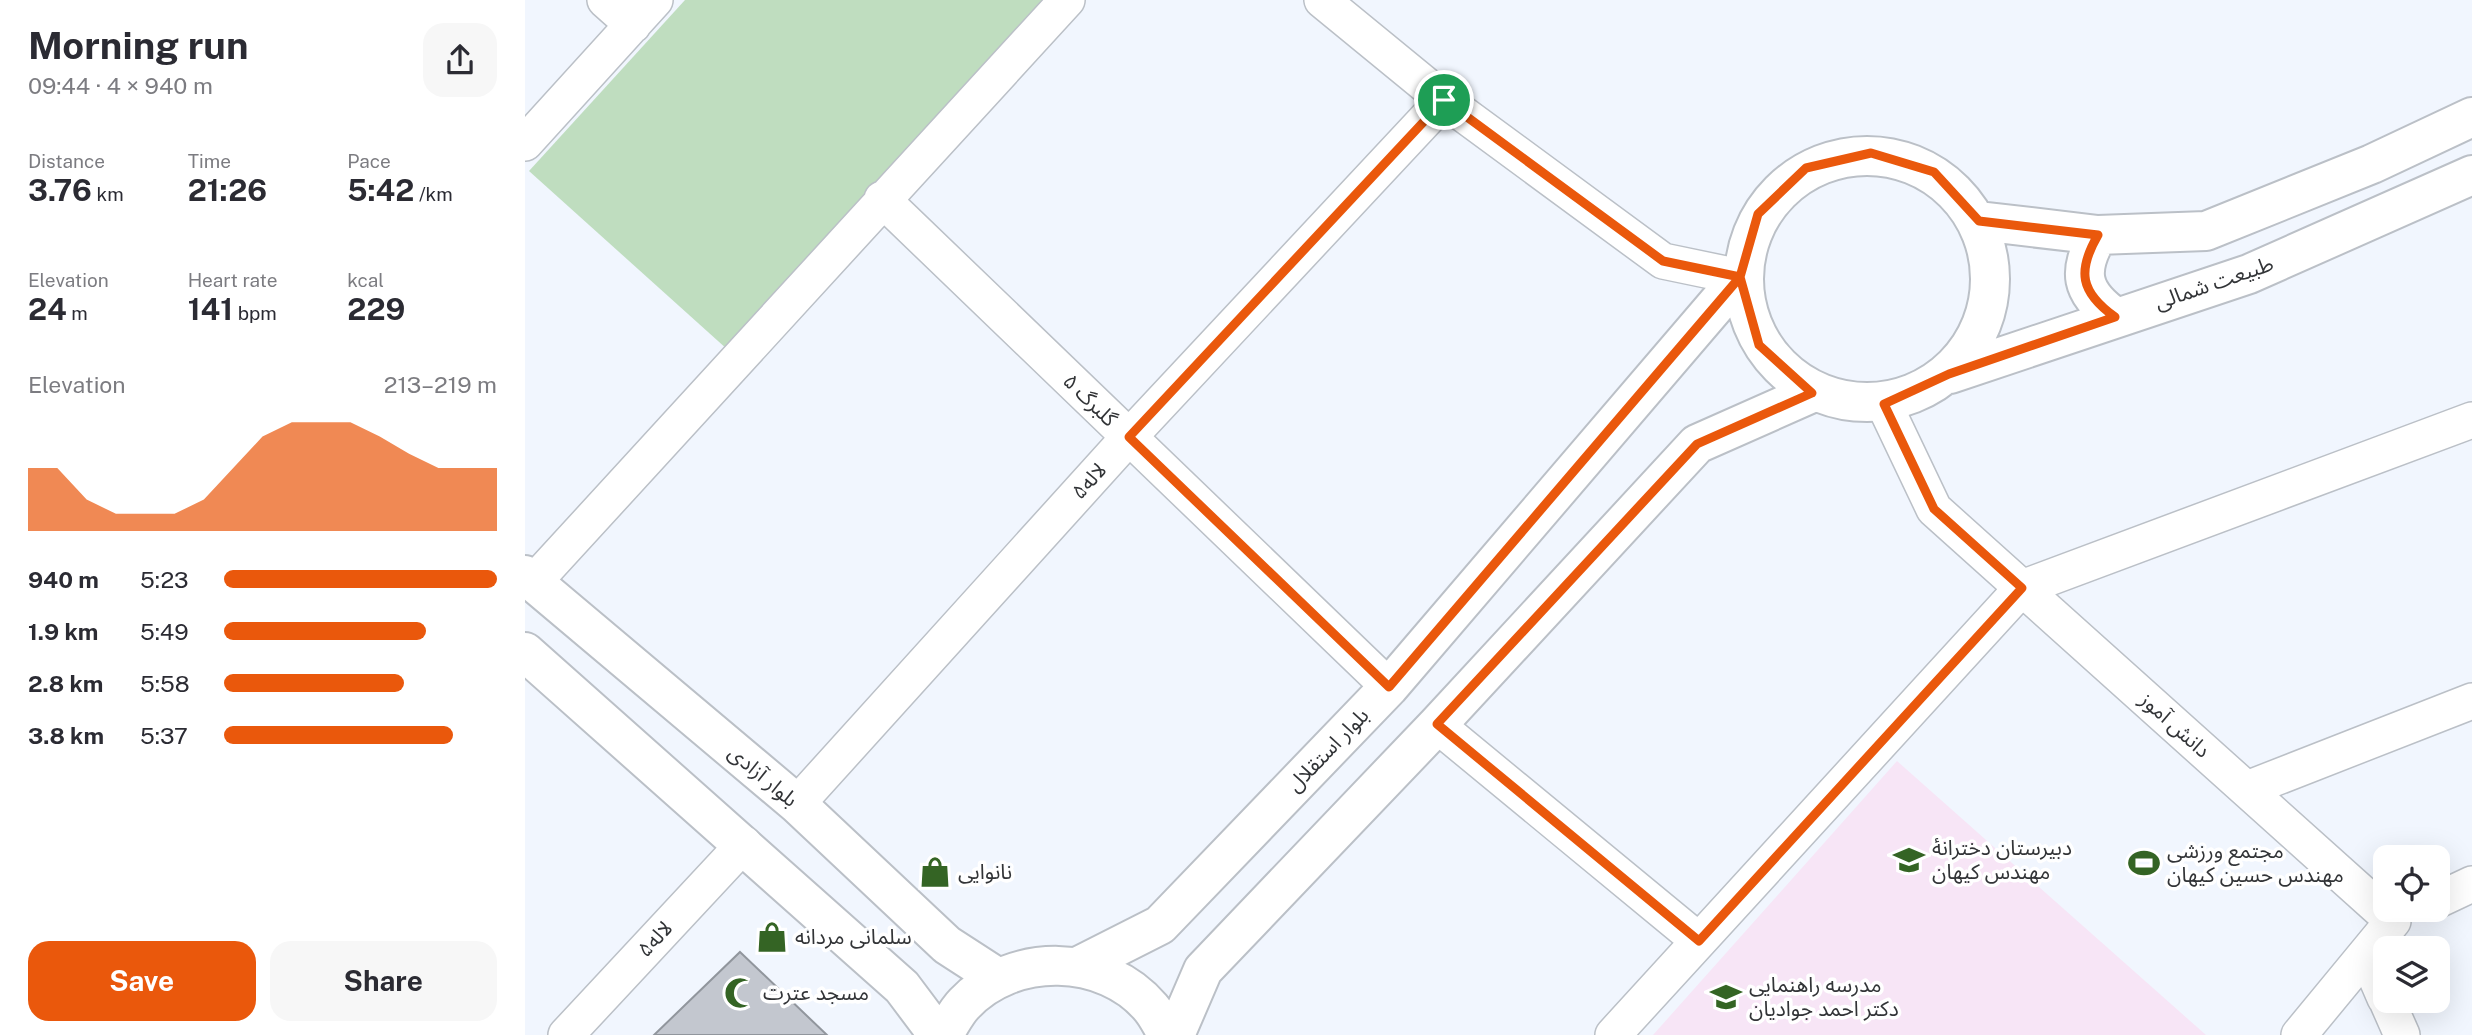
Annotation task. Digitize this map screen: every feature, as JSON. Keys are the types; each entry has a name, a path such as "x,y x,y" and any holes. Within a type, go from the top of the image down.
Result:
{"street":[{"path":"525,143 644,12 605,0"},
{"path":"529,579 1067,0"},
{"path":"1322,0 1444,100 1663,261 1740,277"},
{"name":"لاله۵","path":"797,804 1129,437 1444,100"},
{"path":"1979,221 2098,235 2206,231 2372,164 2472,117"},
{"path":"1175,1035 1203,970 1437,724 1697,444 1812,393 1884,404 1949,374 1982,330 1993,275 1979,221 1934,172 1871,153 1806,168 1758,214 1740,277 1759,345 1812,393"},
{"name":"طبیعت شمالی","path":"1949,374 2249,274 2472,175"},
{"name":"گلبرگ ۵","path":"882,199 1389,687"},
{"path":"2098,235 2085,256 2084,280 2095,303 2115,317"},
{"name":"بلوار استقلال","path":"1079,966 1160,925 1389,687 1740,277"},
{"name":"دانش آموز","path":"1884,404 1934,509 2247,789 2373,890"},
{"path":"1613,1035 2022,588 2472,420"},
{"name":"بلوار آزادی","path":"529,579 797,804 947,945 997,978"},
{"path":"525,652 902,987 937,1035"},
{"path":"2247,789 2472,701"},
{"path":"1437,724 1699,941"},
{"name":"لاله۵","path":"566,1035 744,844"},
{"path":"2450,894 2472,884"},
{"name":"دانش آموز","path":"2299,1035 2366,954 2399,922"},
{"path":"2366,954 2373,970"},
{"path":"943,1035 964,1003 997,978 1037,965 1079,966 1118,981 1150,1007 1168,1035"},
{"path":"2392,1013 2402,1035"}],"shaded area":[{"name":"دبیرستان دخترانۀ مهندس کیهان","path":"1897,761 2206,1035 1653,1035"}],"green space":[{"path":"685,0 1047,0 728,350 529,171"}],"building":[{"name":"مسجد عترت","path":"740,952 827,1035 654,1035"}],"place":[{"name":"دبیرستان دخترانۀ مهندس کیهان","path":"1909,860"},
{"name":"مجتمع ورزشی مهندس حسین کیهان","path":"2144,863"},
{"name":"نانوایی","path":"935,872"},
{"name":"سلمانی مردانه","path":"772,937"},
{"name":"مسجد عترت","path":"740,993"},
{"name":"مدرسه راهنمایی دکتر احمد جوادیان","path":"1726,997"}],"route":[{"path":"1444,100 1129,437 1389,687 1740,277 1759,345 1812,393 1697,444 1437,724 1699,941 2022,588 1934,509 1884,404 1949,374 2115,317 2095,303 2084,280 2085,256 2098,235 1979,221 1934,172 1871,153 1806,168 1758,214 1740,277 1663,261 1444,100"}]}
